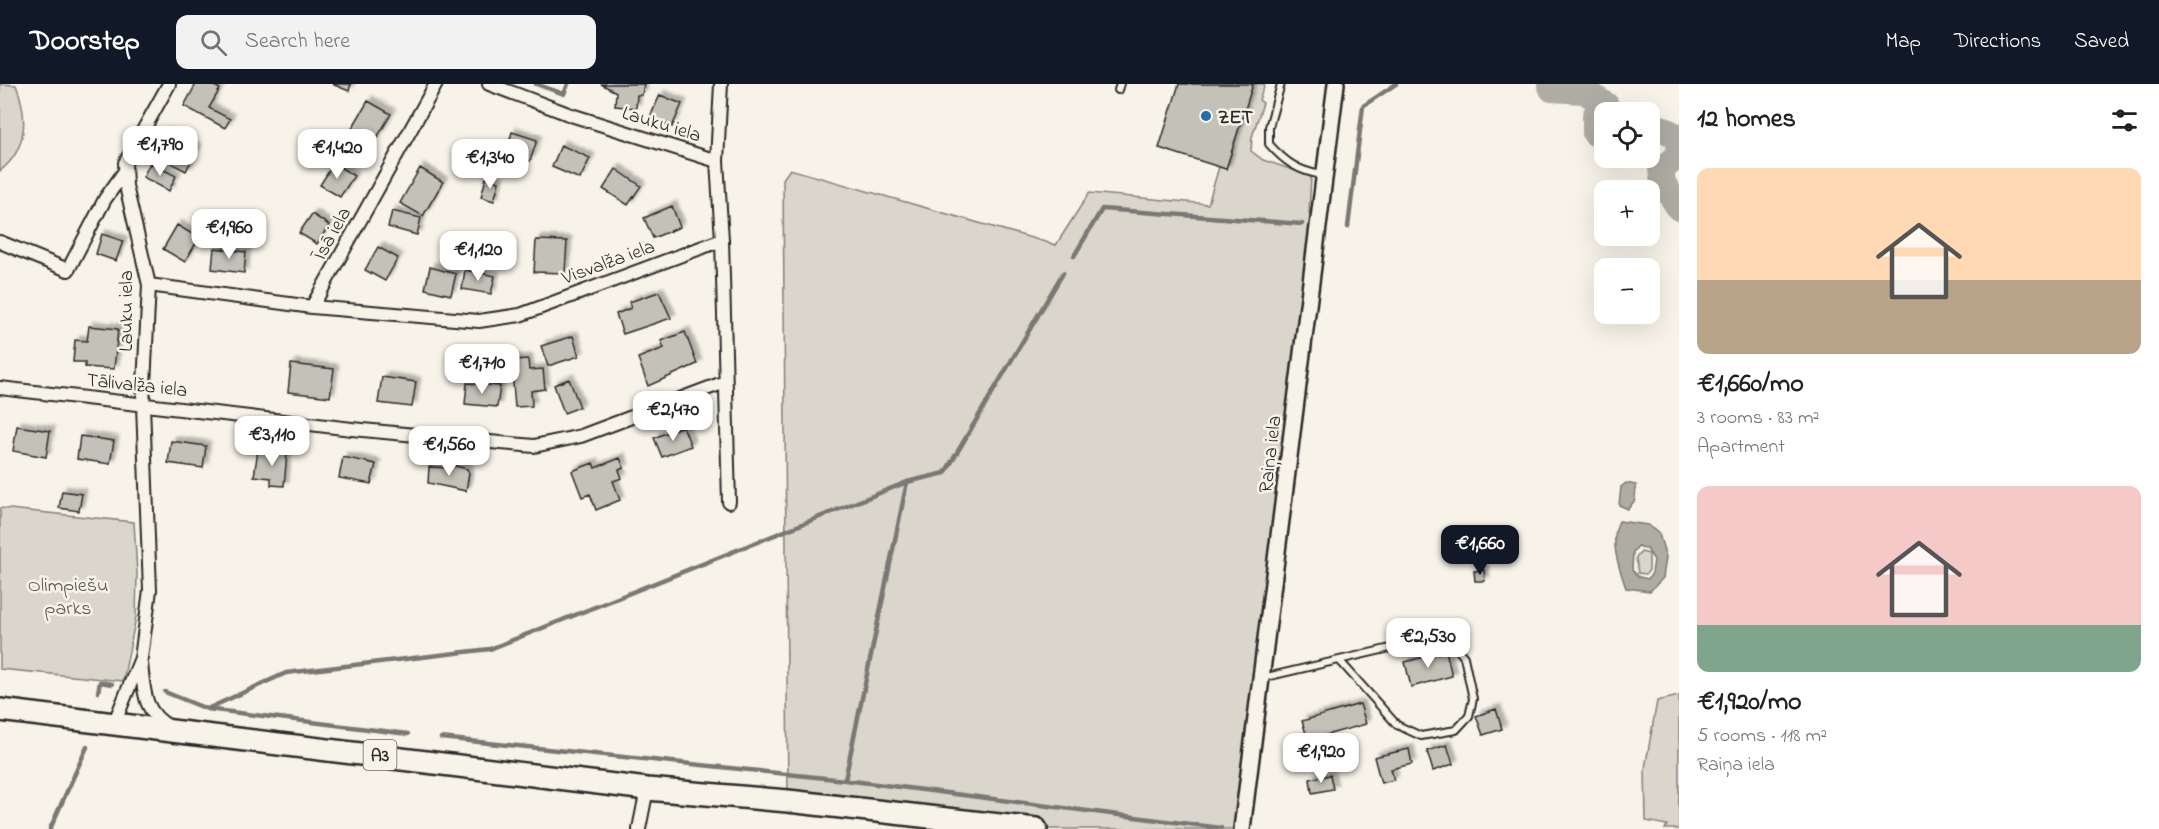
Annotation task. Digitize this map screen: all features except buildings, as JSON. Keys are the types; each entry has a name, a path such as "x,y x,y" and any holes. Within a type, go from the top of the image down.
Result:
{"highway":[{"name":"A3","path":"0,710 112,726 180,732 647,789 788,801 1036,829"}],"street":[{"name":"Lauku iela","path":"141,658 150,590 143,405 149,285 126,186 125,163 169,84"},
{"name":"Īsā iela","path":"312,307 436,84"},
{"name":"Lauku iela","path":"489,84 571,115 717,161 721,84"},
{"name":"Raiņa iela","path":"1242,829 1336,84"},
{"path":"717,161 722,240 729,502"},
{"path":"0,243 68,270 105,199 126,171"},
{"name":"Visvalža iela","path":"149,285 312,307 479,321 520,315 722,240"},
{"name":"Tālivalža iela","path":"0,388 352,429 534,446 581,436 724,382"},
{"path":"112,726 141,658"},
{"path":"141,658 144,693 149,711 155,718 180,732"},
{"path":"639,829 647,789"}],"lane":[{"path":"1281,84 1269,128 1269,144 1287,163 1308,173 1325,176"},
{"path":"1261,678 1446,635 1464,657 1473,699 1469,716 1456,730 1420,736 1397,725 1340,661"}],"green space":[{"path":"0,84 16,85 24,120 21,142 16,153 0,171"},
{"path":"1253,84 1265,84 1259,100 1263,103 1252,137 1251,151 1263,160 1311,176 1309,214 1321,215 1242,829 1036,829 788,801 783,179 790,169 1056,245 1089,193 1208,204 1219,167 1226,169"},
{"name":"Olimpiešu parks","path":"0,508 134,522 137,574 136,617 123,681 0,669"},
{"path":"1641,552 1649,554 1649,570 1646,574 1638,573 1636,558"},
{"path":"1679,696 1679,829 1665,829 1667,825 1646,821 1645,768 1657,701"}],"shaded area":[{"path":"1626,483 1636,485 1635,500 1628,509 1619,505 1621,487"},
{"path":"1619,521 1648,525 1659,534 1666,557 1663,578 1650,591 1626,588 1616,554 1616,529","holes":["1638,546 1647,549 1654,560 1652,573 1648,579 1639,577 1632,570 1633,552"]}],"waterway":[{"path":"536,84 564,94 568,84"},
{"path":"1348,227 1363,106 1396,84"},
{"path":"1550,84 1552,89 1584,91 1601,102"},
{"path":"1660,128 1679,137"},
{"path":"1679,149 1677,157 1661,169 1663,183 1679,208"},
{"path":"1074,256 1102,209 1302,224"},
{"path":"207,709 286,673 490,649 907,482 945,473 1063,273"},
{"path":"845,780 907,482"},
{"path":"98,692 100,682 112,684"},
{"path":"165,692 207,709 408,734"},
{"path":"441,738 845,780 1221,828"},
{"path":"50,829 87,747"}],"place":[{"name":"ZET","path":"1206,116"}]}
